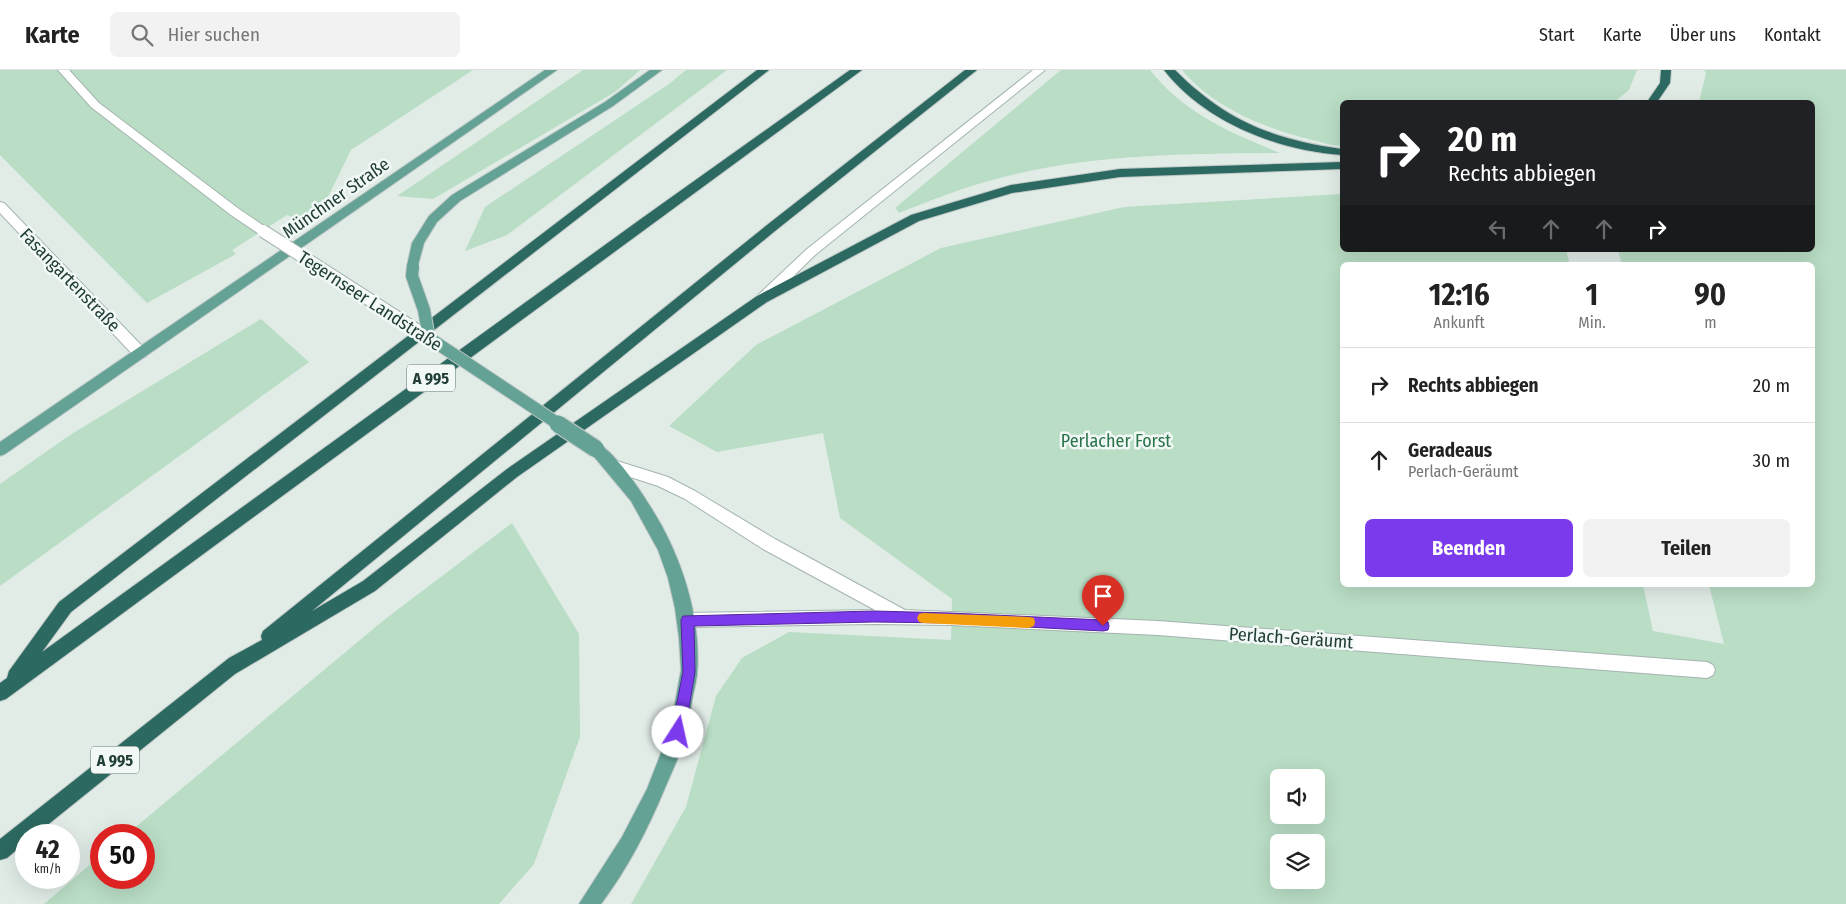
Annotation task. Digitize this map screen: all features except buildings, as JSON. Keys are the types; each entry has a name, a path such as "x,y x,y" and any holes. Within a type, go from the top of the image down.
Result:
{"highway":[{"path":"3,691 65,607 764,70"},
{"name":"A 995","path":"3,691 649,219 857,70"},
{"name":"A 995","path":"0,851 229,668 770,228 972,70"},
{"path":"1169,70 1184,87 1237,122 1265,135 1298,145 1340,152"},
{"path":"1653,100 1665,83 1666,70"},
{"path":"229,668 369,586 512,473 762,299 916,218 1011,189 1120,173 1340,166"}],"main road":[{"name":"Münchner Straße","path":"140,353 552,70"},
{"path":"429,338 424,310 412,276 418,243 433,220 456,198 609,104 657,70"},
{"name":"Tegernseer Landstraße","path":"429,338 596,449 614,466 640,503 666,548 676,575 687,620 689,672 678,732 647,810 612,875 589,904"},
{"path":"0,450 140,353"}],"street":[{"name":"Tegernseer Landstraße","path":"63,70 95,105 227,207 429,338"},
{"path":"762,299 811,252 1040,70"},
{"name":"Fasangartenstraße","path":"0,206 140,353"},
{"path":"614,466 663,481 690,495 769,544 905,618"},
{"name":"Perlach-Geräumt","path":"687,620 874,617 950,618 1168,629 1707,670"}],"green space":[{"path":"0,70 473,70 351,150 325,203 297,220 287,215 232,250 236,254 147,303 0,155"},
{"path":"583,70 640,70 615,92 433,199 397,196"},
{"path":"686,70 727,70 507,235 465,251 485,207 669,84"},
{"path":"1061,70 1150,70 1178,99 1193,110 1226,129 1280,153 1131,157 1058,166 974,185 899,213 895,208"},
{"path":"1182,70 1637,70 1629,90 1616,100 1340,100 1340,146 1294,135 1259,123 1225,106 1195,84"},
{"name":"Perlacher Forst","path":"1704,70 1846,70 1846,904 631,904 686,807 716,696 742,658 789,632 951,640 952,599 840,518 823,433 717,452 669,426 756,345 941,248 1124,207 1340,194 1340,252 1567,252 1569,262 1340,262 1340,587 1643,587 1653,631 1724,644 1710,587 1815,587 1815,262 1621,262 1619,252 1815,252 1815,100 1699,100 1706,73"},
{"path":"261,319 309,362 0,586 0,484 70,435"},
{"path":"512,523 579,634 580,737 534,864 499,904 44,904 61,889 80,889 80,873 90,864 90,889 155,889 155,824 139,824 384,620"}],"slow traffic":[{"path":"923,618 1029,622"}],"route":[{"path":"678,732 689,672 687,620 874,617 950,618 1103,626"}]}
